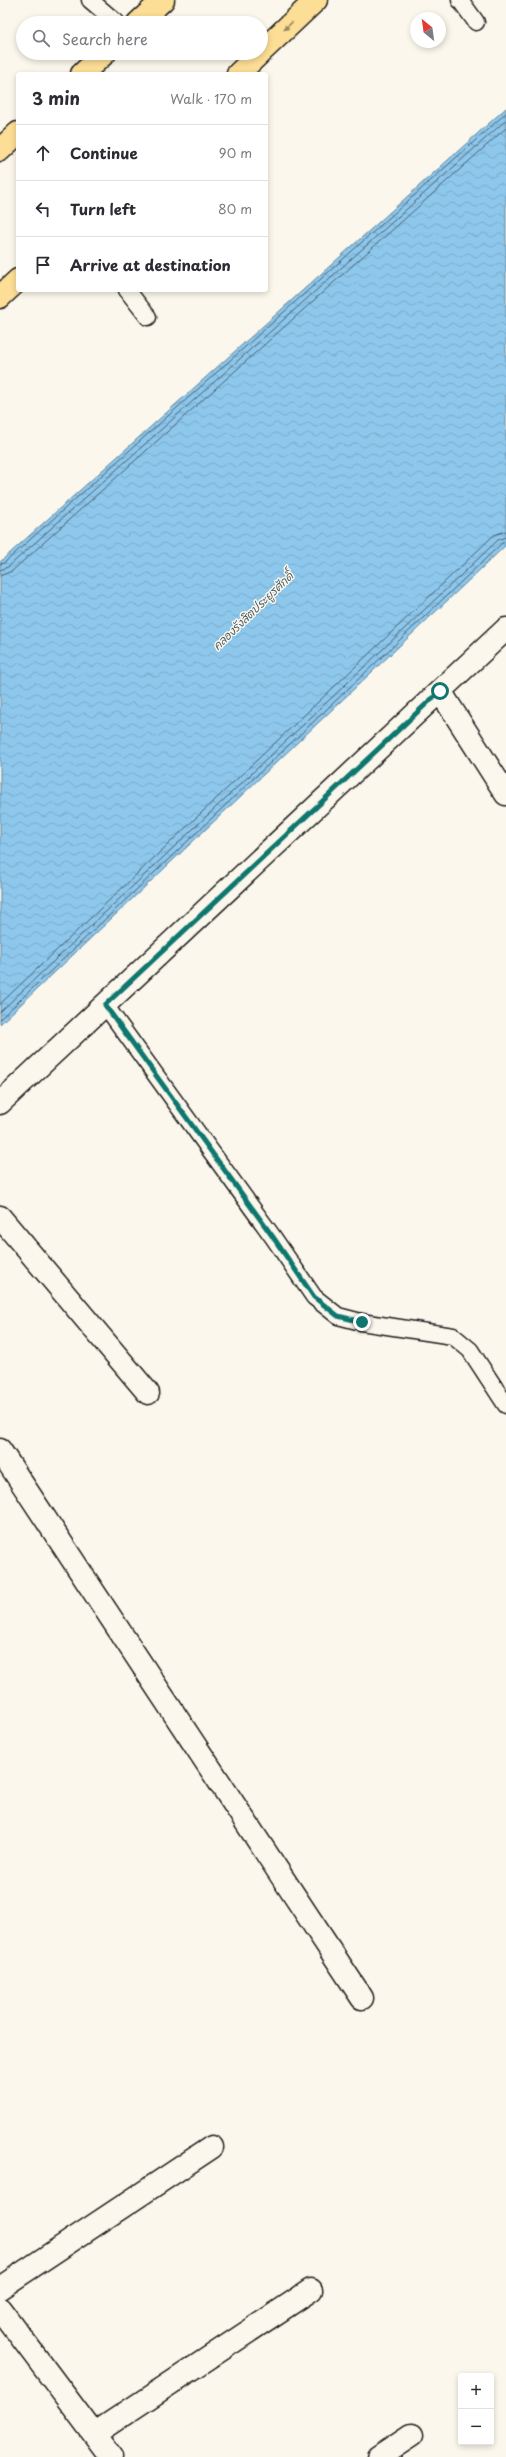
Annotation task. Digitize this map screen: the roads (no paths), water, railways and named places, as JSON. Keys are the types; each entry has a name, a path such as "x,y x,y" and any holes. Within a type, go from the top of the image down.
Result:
{"main road":[{"path":"146,16 163,0"},
{"path":"268,46 316,0"},
{"path":"84,72 97,60"},
{"path":"240,72 253,60"},
{"path":"0,150 16,135"},
{"path":"0,297 16,282"}],"street":[{"path":"0,1103 506,629"},
{"path":"440,691 506,794"},
{"path":"0,1217 148,1393"},
{"path":"0,1450 362,1998"},
{"path":"0,2288 212,2147"},
{"path":"94,2434 311,2290"},
{"path":"0,2310 94,2434 106,2455"},
{"path":"379,2457 412,2434"}],"lane":[{"path":"90,0 109,16"},
{"path":"460,0 476,22"},
{"path":"129,292 148,317"},
{"path":"105,1005 273,1237 314,1297 338,1316 362,1322 453,1336 470,1350 506,1405"}],"water":[{"name":"คลองรังสิตประยูรศักดิ์","path":"506,108 506,545 0,1024 0,562"}]}
